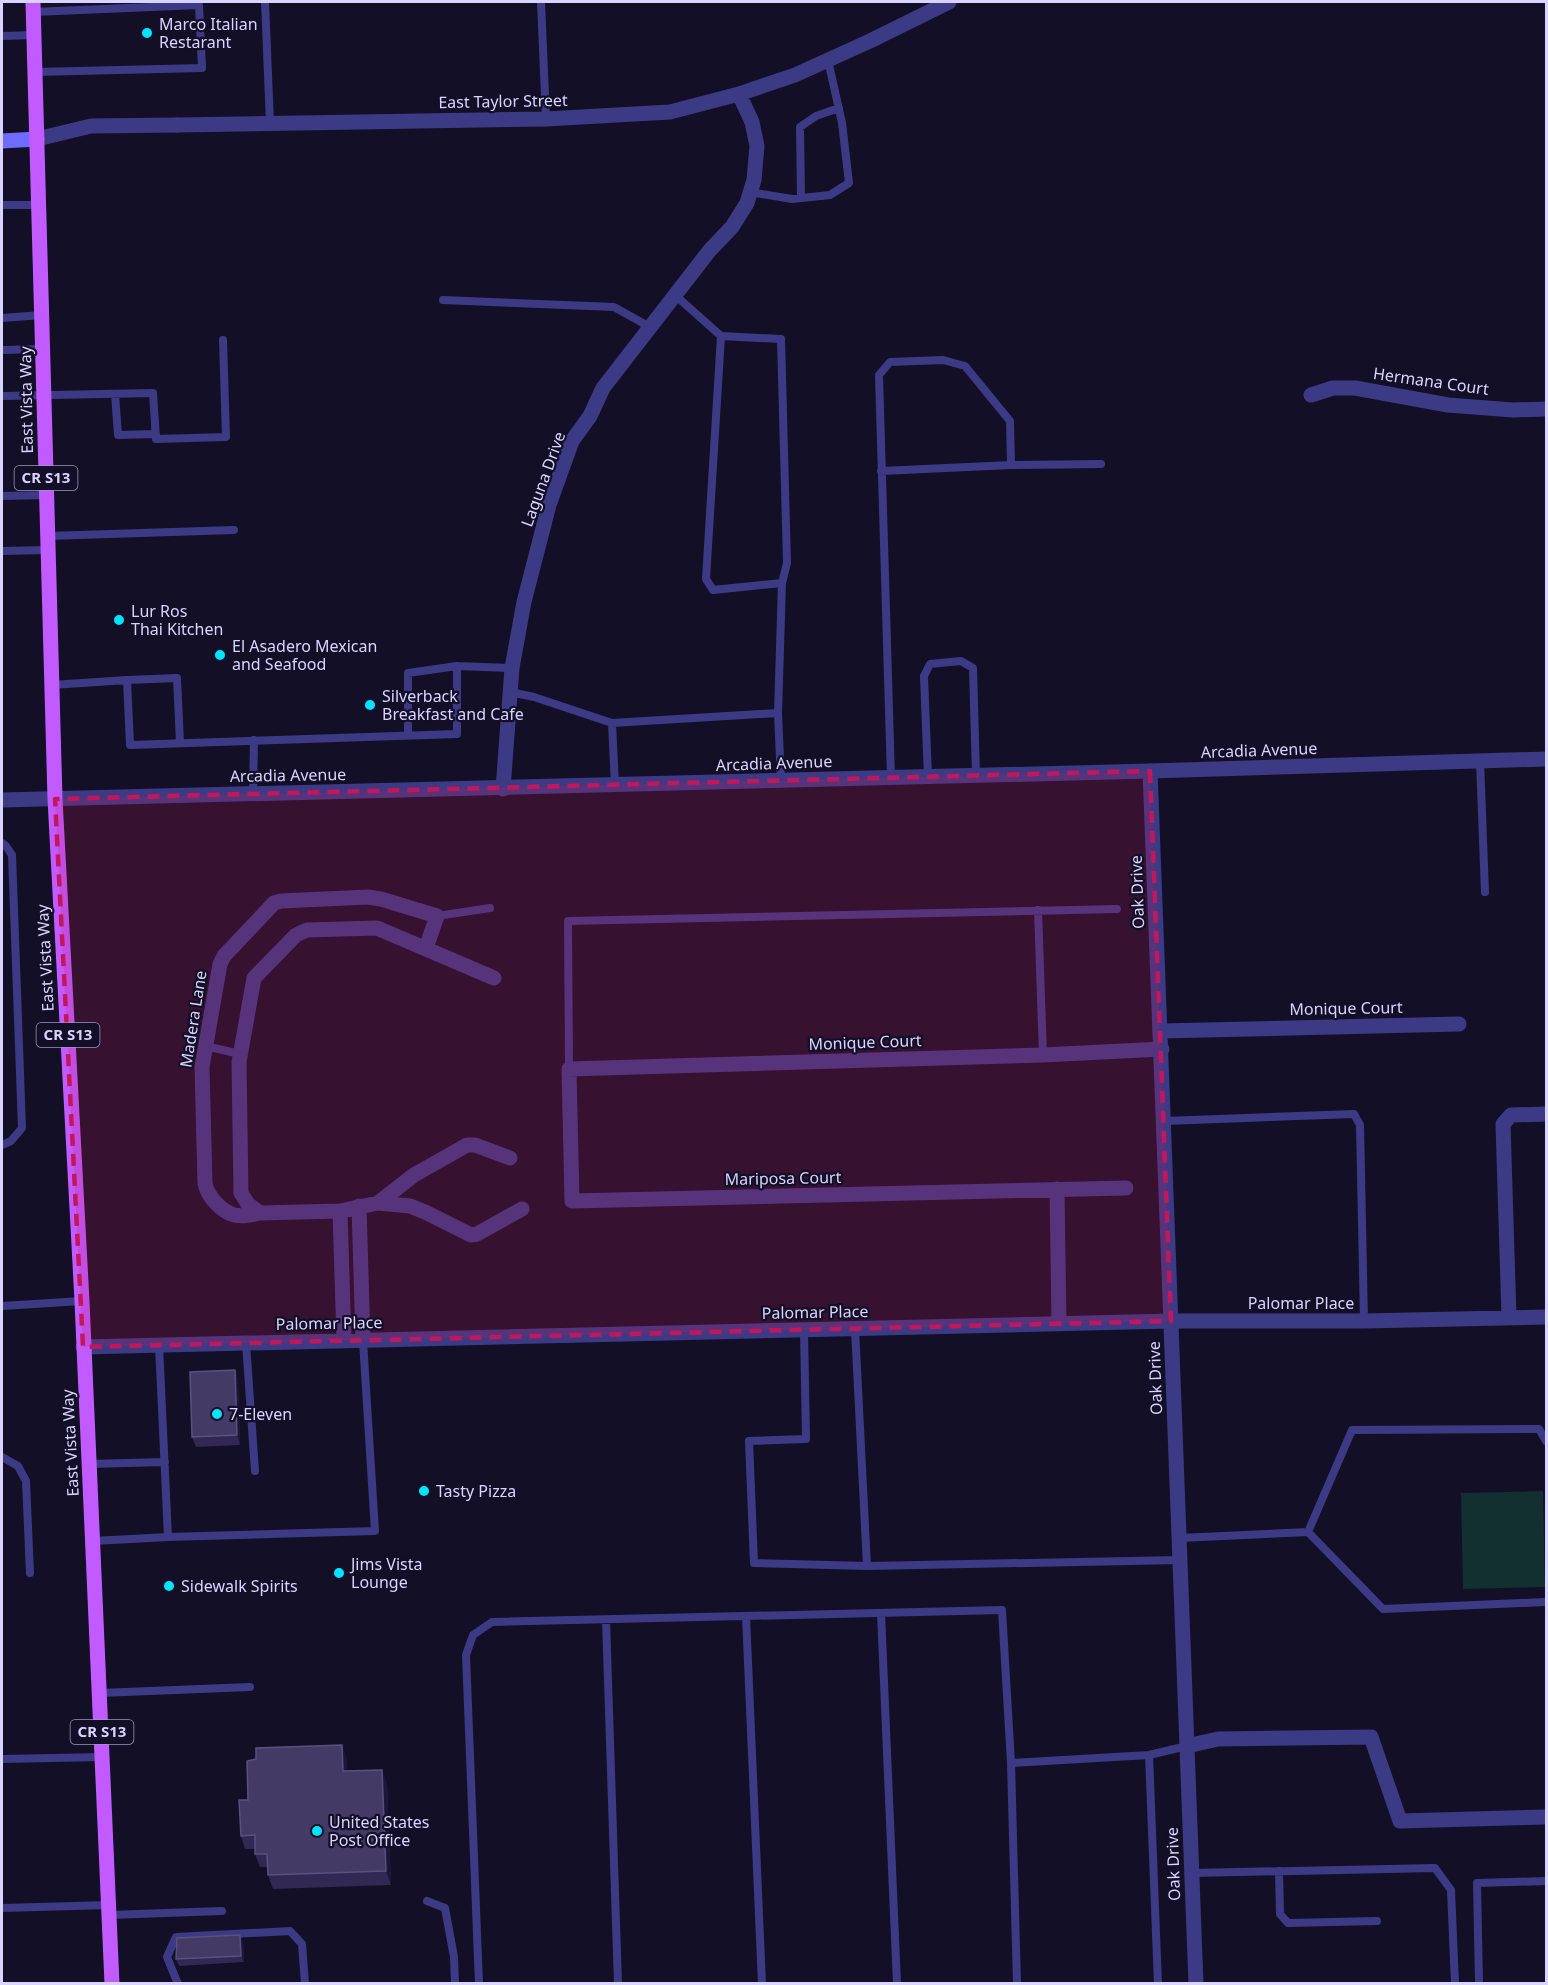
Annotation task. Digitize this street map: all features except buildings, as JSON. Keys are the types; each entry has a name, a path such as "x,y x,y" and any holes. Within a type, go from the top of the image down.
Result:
{"main road":[{"name":"East Vista Way","path":"33,7 55,799 104,1757 112,1983"},
{"path":"2,141 38,139"}],"street":[{"name":"East Taylor Street","path":"38,139 91,126 546,119 670,112 739,94 795,75 949,2"},
{"name":"Laguna Drive","path":"503,789 512,668 524,602 549,505 572,441 590,416 603,388 710,250 732,227 747,203 754,180 757,146 752,122 739,94"},
{"name":"Hermana Court","path":"1311,395 1333,388 1354,388 1448,405 1514,410 1546,409"},
{"name":"Arcadia Avenue","path":"2,800 503,789 1546,759"},
{"name":"Oak Drive","path":"1150,771 1196,1983"},
{"name":"Madera Lane","path":"359,1206 340,1211 233,1215 224,1210 206,1190 202,1067 220,964 224,956 274,903 281,901 368,897 394,901 437,916"},
{"path":"426,948 437,916"},
{"path":"260,1213 248,1204 241,1192 240,1054 254,978 301,932 377,928 494,978"},
{"name":"Monique Court","path":"1161,1031 1459,1024"},
{"name":"Monique Court","path":"569,1069 1043,1055 1162,1049"},
{"name":"Mariposa Court","path":"569,1069 572,1201 1126,1188"},
{"path":"1509,1317 1503,1124 1511,1115 1546,1114"},
{"path":"378,1203 414,1175 467,1145 475,1145 510,1158"},
{"path":"1057,1189 1059,1323"},
{"path":"363,1341 359,1206 378,1203 410,1206 471,1235 477,1234 522,1209"},
{"path":"340,1211 344,1341"},
{"name":"Palomar Place","path":"83,1347 1059,1323 1546,1317"},
{"path":"1186,1746 1218,1739 1371,1737 1400,1821 1546,1817"}],"lane":[{"path":"265,2 270,123"},
{"path":"541,2 546,119"},
{"path":"33,7 199,5 202,68 35,72"},
{"path":"2,36 34,35"},
{"path":"750,192 792,199 830,195 849,183 842,123 828,60"},
{"path":"801,198 800,127 816,116 839,108"},
{"path":"2,205 39,205"},
{"path":"675,295 721,336 781,339 787,563 782,583 778,713 781,781"},
{"path":"443,300 614,307 651,327"},
{"path":"2,318 42,315"},
{"path":"721,336 706,579 713,590 782,583"},
{"path":"2,396 153,393 156,439 226,437 223,340"},
{"path":"2,350 43,349"},
{"path":"891,778 879,375 890,362 943,360 964,366 1010,421 1011,465"},
{"path":"115,394 118,435 156,434"},
{"path":"881,471 1011,465 1101,464"},
{"path":"2,496 47,495"},
{"path":"2,551 48,543 234,530"},
{"path":"928,777 924,676 930,664 962,661 973,668 976,776"},
{"path":"408,735 408,673 457,666 512,668"},
{"path":"127,680 130,745 457,734 457,666"},
{"path":"52,685 177,678 180,743"},
{"path":"510,692 534,697 612,723 778,713"},
{"path":"612,723 615,785"},
{"path":"253,794 254,740"},
{"path":"1480,761 1485,892"},
{"path":"2,843 12,855 22,1128 11,1141 2,1145"},
{"path":"437,916 490,908"},
{"path":"569,1069 568,921 1117,909"},
{"path":"1038,910 1043,1055"},
{"path":"205,1046 240,1054"},
{"path":"1164,1121 1354,1114 1360,1125 1364,1321"},
{"path":"2,1306 82,1301"},
{"path":"855,1329 867,1566"},
{"path":"804,1330 806,1439 748,1441 754,1563 867,1566 1180,1560"},
{"path":"93,1541 375,1531 363,1341"},
{"path":"246,1343 255,1471"},
{"path":"159,1345 168,1537"},
{"path":"1308,1532 1352,1430 1539,1429 1546,1441"},
{"path":"2,1457 18,1466 27,1481 30,1574"},
{"path":"89,1464 165,1462"},
{"path":"1179,1538 1308,1532 1383,1609 1546,1602"},
{"path":"479,1983 466,1655 473,1635 492,1622 1002,1610 1011,1763 1017,1983"},
{"path":"881,1612 897,1983"},
{"path":"746,1616 762,1983"},
{"path":"606,1620 618,1983"},
{"path":"100,1693 250,1687"},
{"path":"1011,1763 1149,1755 1186,1746"},
{"path":"1149,1755 1158,1983"},
{"path":"2,1759 104,1757"},
{"path":"1191,1872 1435,1868 1451,1890 1455,1983"},
{"path":"1279,1871 1280,1914 1288,1923 1377,1921"},
{"path":"1479,1983 1477,1883 1546,1881"},
{"path":"427,1901 445,1908 454,1957 455,1983"},
{"path":"2,1908 222,1911"},
{"path":"178,1983 167,1957 176,1937 290,1931 302,1944 305,1983"}],"highlighted area":[{"path":"1150,771 1171,1321 83,1347 55,799"}],"green space":[{"path":"1543,1491 1545,1587 1463,1589 1461,1493"}],"place":[{"name":"Marco Italian Restarant","path":"147,33"},
{"name":"Lur Ros Thai Kitchen","path":"119,620"},
{"name":"El Asadero Mexican and Seafood","path":"220,655"},
{"name":"Silverback Breakfast and Cafe","path":"370,705"},
{"name":"7-Eleven","path":"217,1414"},
{"name":"Tasty Pizza","path":"424,1491"},
{"name":"Jims Vista Lounge","path":"339,1573"},
{"name":"Sidewalk Spirits","path":"169,1586"},
{"name":"United States Post Office","path":"317,1831"}]}
